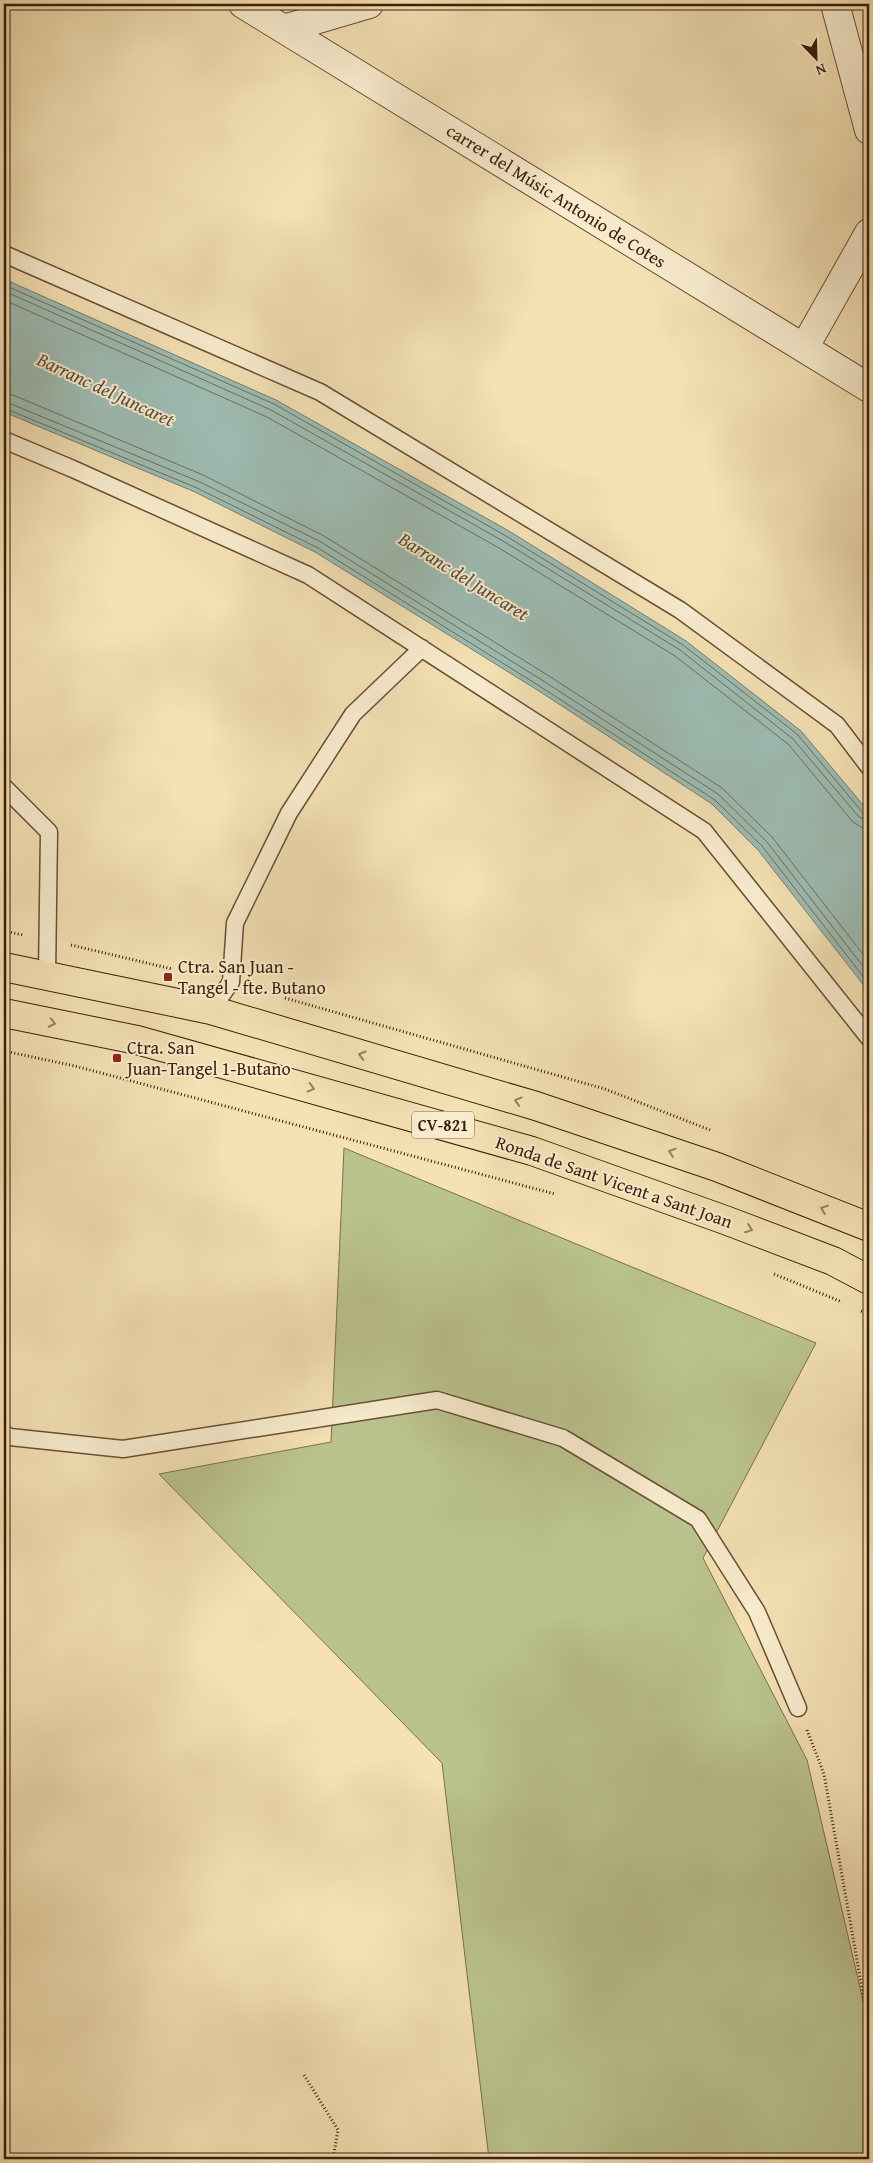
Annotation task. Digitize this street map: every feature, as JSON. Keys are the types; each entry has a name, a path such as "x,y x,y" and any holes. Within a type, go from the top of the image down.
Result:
{"main road":[{"name":"CV-821","path":"4,968 47,975 211,1010 536,1106 717,1167 869,1227"},
{"name":"Ronda de Sant Vicent a Sant Joan","path":"4,1013 137,1040 532,1151 833,1261 869,1280"}],"street":[{"name":"carrer del Músic Antonio de Cotes","path":"243,4 869,388"},
{"path":"284,29 369,4"},
{"path":"835,4 869,130"},
{"path":"804,348 869,233"}],"lane":[{"path":"4,254 320,392 680,610 837,725 869,767"},
{"path":"4,440 308,575 704,831 869,1038"},
{"path":"211,1010 231,982 236,923 289,813 353,714 422,648"},
{"path":"4,787 49,832 47,975"},
{"path":"4,1434 10,1437 124,1449 437,1400 563,1438 698,1519 757,1612 798,1708"}],"path":[{"path":"4,1051 75,1066 562,1196"},
{"path":"772,1272 843,1303"},
{"path":"860,1310 869,1314"},
{"path":"798,1708 824,1774 869,2028"},
{"path":"304,2074 338,2130 332,2159"},
{"path":"4,2154 6,2159"}],"green space":[{"path":"344,1148 816,1343 703,1558 807,1760 869,2026 869,2159 489,2159 442,1763 159,1474 331,1442"}],"water":[{"name":"Barranc del Juncaret","path":"4,279 276,400 509,531 686,641 801,731 869,812 869,992 758,850 712,804 539,691 315,552 195,492 4,412"}],"place":[{"name":"Ctra. San Juan - Tangel - fte. Butano","path":"168,977"},
{"name":"Ctra. San Juan-Tangel 1-Butano","path":"117,1058"}]}
